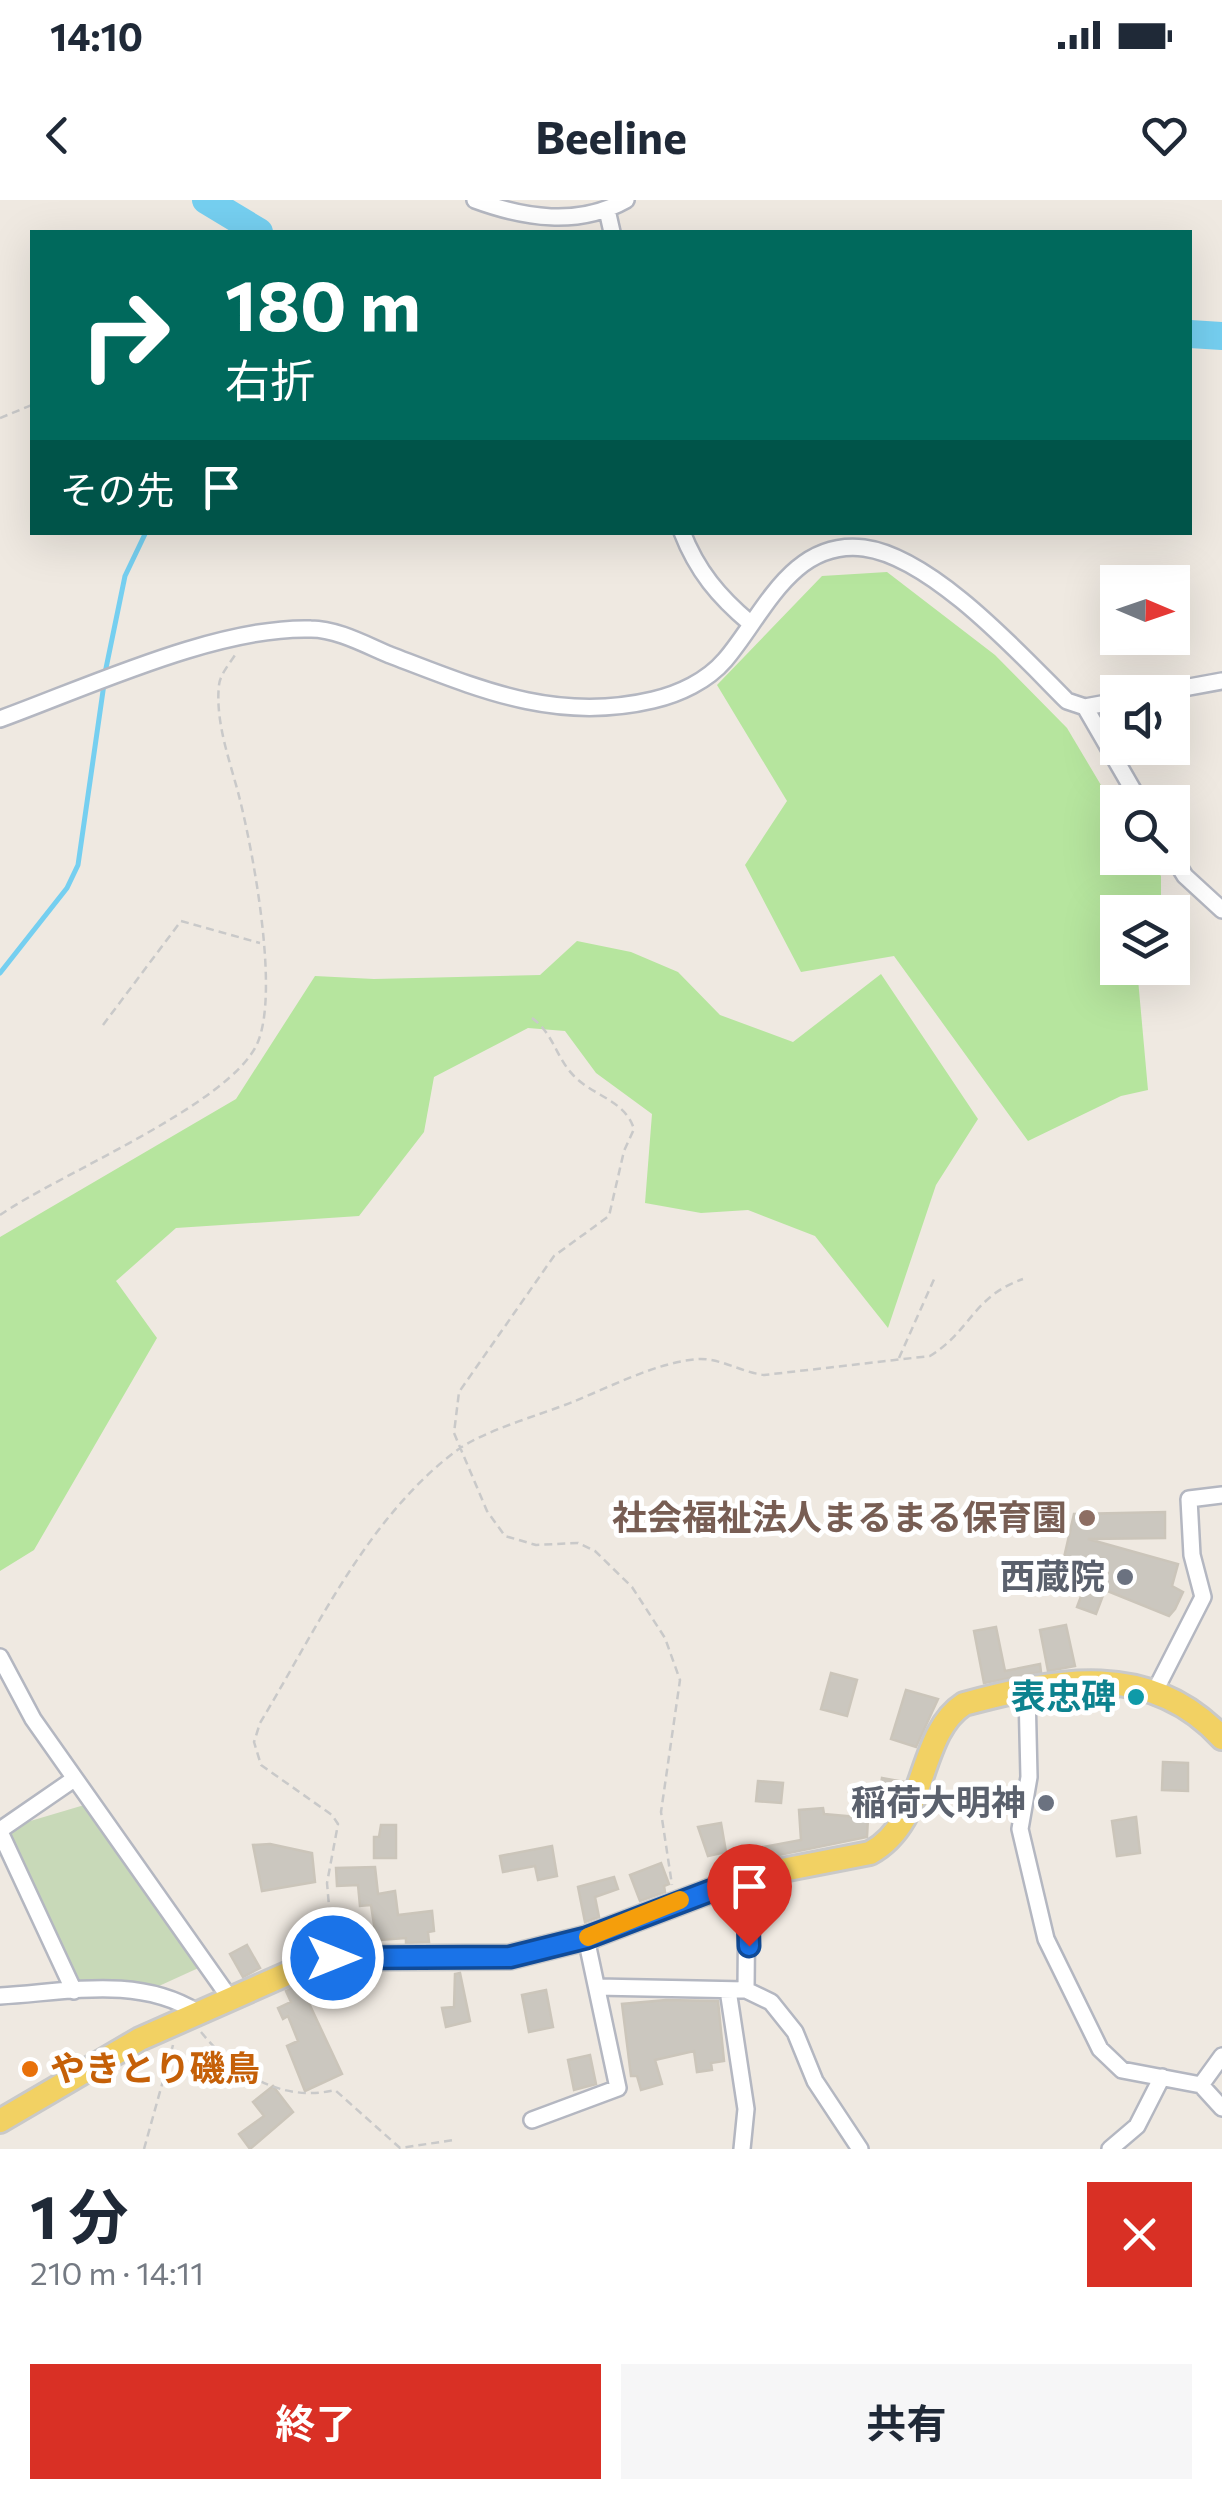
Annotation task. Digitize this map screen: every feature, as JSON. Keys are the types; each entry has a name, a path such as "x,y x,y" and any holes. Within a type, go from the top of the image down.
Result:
{"main road":[{"path":"0,2120 189,2016 333,1958 510,1957 586,1938 675,1901 747,1877 870,1854 884,1846 904,1821 949,1717 964,1704 1096,1680 1156,1689 1189,1709 1222,1738"}],"street":[{"path":"474,200 501,210 562,219 607,210 626,200"},
{"path":"607,210 612,230"},
{"path":"683,535 691,556 718,596 750,623"},
{"path":"0,719 247,636 313,628 527,704 608,707 655,700 697,684 724,661 774,588 820,555 861,548 918,568 1066,702 1085,708 1100,705"},
{"path":"1190,687 1222,681"},
{"path":"1085,708 1130,785"},
{"path":"1185,875 1222,910"},
{"path":"1156,1689 1203,1597 1192,1555 1189,1499 1222,1495"},
{"path":"0,1656 20,1698 74,1779 229,1998"},
{"path":"1027,1692 1029,1777 1020,1830 1046,1940 1100,2049 1122,2070 1202,2085 1222,2108"},
{"path":"74,1779 0,1831 74,1991"},
{"path":"746,1990 747,1877"},
{"path":"532,2120 618,2088 586,1938"},
{"path":"0,1996 104,1987 148,1991 172,1997 189,2016"},
{"path":"597,1987 746,1990 770,2002 795,2032 815,2081 860,2149"},
{"path":"728,1990 746,2109 742,2149"},
{"path":"1202,2085 1222,2056"},
{"path":"1110,2149 1137,2126 1162,2077"}],"path":[{"path":"0,418 30,406"},
{"path":"0,1215 172,1118 238,1067 258,1044 267,978 252,850 222,725 218,681 247,636"},
{"path":"103,1024 181,921 262,944"},
{"path":"532,1018 547,1029 573,1076 630,1116 634,1128 624,1151 609,1216 554,1256 459,1392 453,1420 457,1450 486,1511 505,1536 536,1545 578,1543 595,1552 632,1587 665,1638 680,1680 661,1812 675,1901"},
{"path":"898,1360 934,1277"},
{"path":"333,1958 327,1883 338,1824 332,1815 261,1765 254,1742 260,1723 356,1561 408,1498 457,1450 618,1383 696,1359 716,1360 741,1372 764,1376 930,1356 948,1345 987,1296 1024,1279"},
{"path":"189,2016 224,2060 240,2072 307,2097 335,2090 400,2148 454,2140"},
{"path":"144,2149 189,2016"}],"green space":[{"path":"887,572 995,655 1067,728 1101,785 1100,875 1161,876 1161,895 1100,895 1100,985 1139,985 1148,1090 1121,1096 1028,1141 894,956 801,972 745,865 787,801 717,685 822,576"},
{"path":"577,941 631,952 678,972 720,1015 793,1042 881,974 978,1119 936,1185 888,1328 815,1236 748,1210 701,1213 645,1203 652,1114 596,1073 565,1031 528,1028 434,1077 424,1132 359,1216 176,1228 116,1281 157,1338 34,1550 0,1571 0,1237 236,1099 315,976 374,979 540,975"},
{"path":"91,1803 205,1965 148,1991 74,1991 0,1830"}],"building":[{"path":"1165,1512 1165,1538 1088,1539 1178,1564 1172,1586 1183,1592 1169,1616 1105,1590 1096,1614 1077,1607 1088,1578 1060,1575 1074,1514"},
{"path":"1066,1625 1075,1666 1048,1671 1040,1630"},
{"path":"996,1627 1005,1671 1040,1664 1041,1672 984,1683 974,1631"},
{"path":"831,1673 857,1680 847,1716 821,1709"},
{"path":"906,1690 938,1699 916,1747 891,1739"},
{"path":"1163,1762 1188,1763 1188,1791 1162,1790"},
{"path":"882,1778 904,1782 885,1819 875,1817"},
{"path":"758,1781 783,1783 781,1803 756,1801"},
{"path":"823,1808 824,1814 868,1818 867,1837 760,1859 758,1848 801,1840 799,1810"},
{"path":"1136,1817 1140,1853 1117,1856 1112,1821"},
{"path":"721,1823 726,1852 708,1856 698,1827"},
{"path":"381,1825 396,1825 396,1858 374,1858 374,1837 379,1837"},
{"path":"270,1844 312,1853 315,1882 262,1891 253,1845"},
{"path":"552,1846 557,1876 538,1880 535,1866 503,1872 500,1856"},
{"path":"661,1863 669,1884 664,1886 665,1892 640,1901 630,1875"},
{"path":"375,1867 378,1894 395,1891 398,1915 432,1911 434,1931 428,1932 429,1942 406,1943 406,1938 340,1943 340,1930 375,1931 371,1905 360,1906 358,1885 337,1886 336,1868"},
{"path":"614,1877 618,1889 595,1897 599,1917 585,1922 578,1887"},
{"path":"247,1945 260,1968 243,1977 230,1954"},
{"path":"460,1973 470,2021 446,2027 442,2008 454,2007 455,1974"},
{"path":"300,1984 342,2074 305,2091 287,2046 298,2041 288,2016 283,2019 278,2008 291,2002 286,1991"},
{"path":"546,1990 553,2027 529,2032 522,1995"},
{"path":"718,2001 724,2061 711,2063 712,2070 697,2072 694,2051 655,2060 662,2084 641,2090 637,2076 631,2076 622,2004"},
{"path":"590,2055 596,2084 574,2090 568,2060"},
{"path":"273,2086 293,2112 250,2149 239,2134 264,2116 253,2102"}],"waterway":[{"path":"206,200 256,230"},
{"path":"1192,334 1222,336"},
{"path":"105,673 125,576 145,535"},
{"path":"0,973 67,888 78,865 104,684"}],"slow traffic":[{"path":"588,1937 680,1900"}],"place":[{"name":"社会福祉法人まるまる保育園","path":"1087,1518"},
{"name":"西蔵院","path":"1125,1577"},
{"name":"表忠碑","path":"1136,1697"},
{"name":"稲荷大明神","path":"1046,1803"},
{"name":"やきとり磯鳥","path":"30,2069"}],"route":[{"path":"333,1958 510,1957 586,1938 675,1901 747,1877 749,1946"}]}
